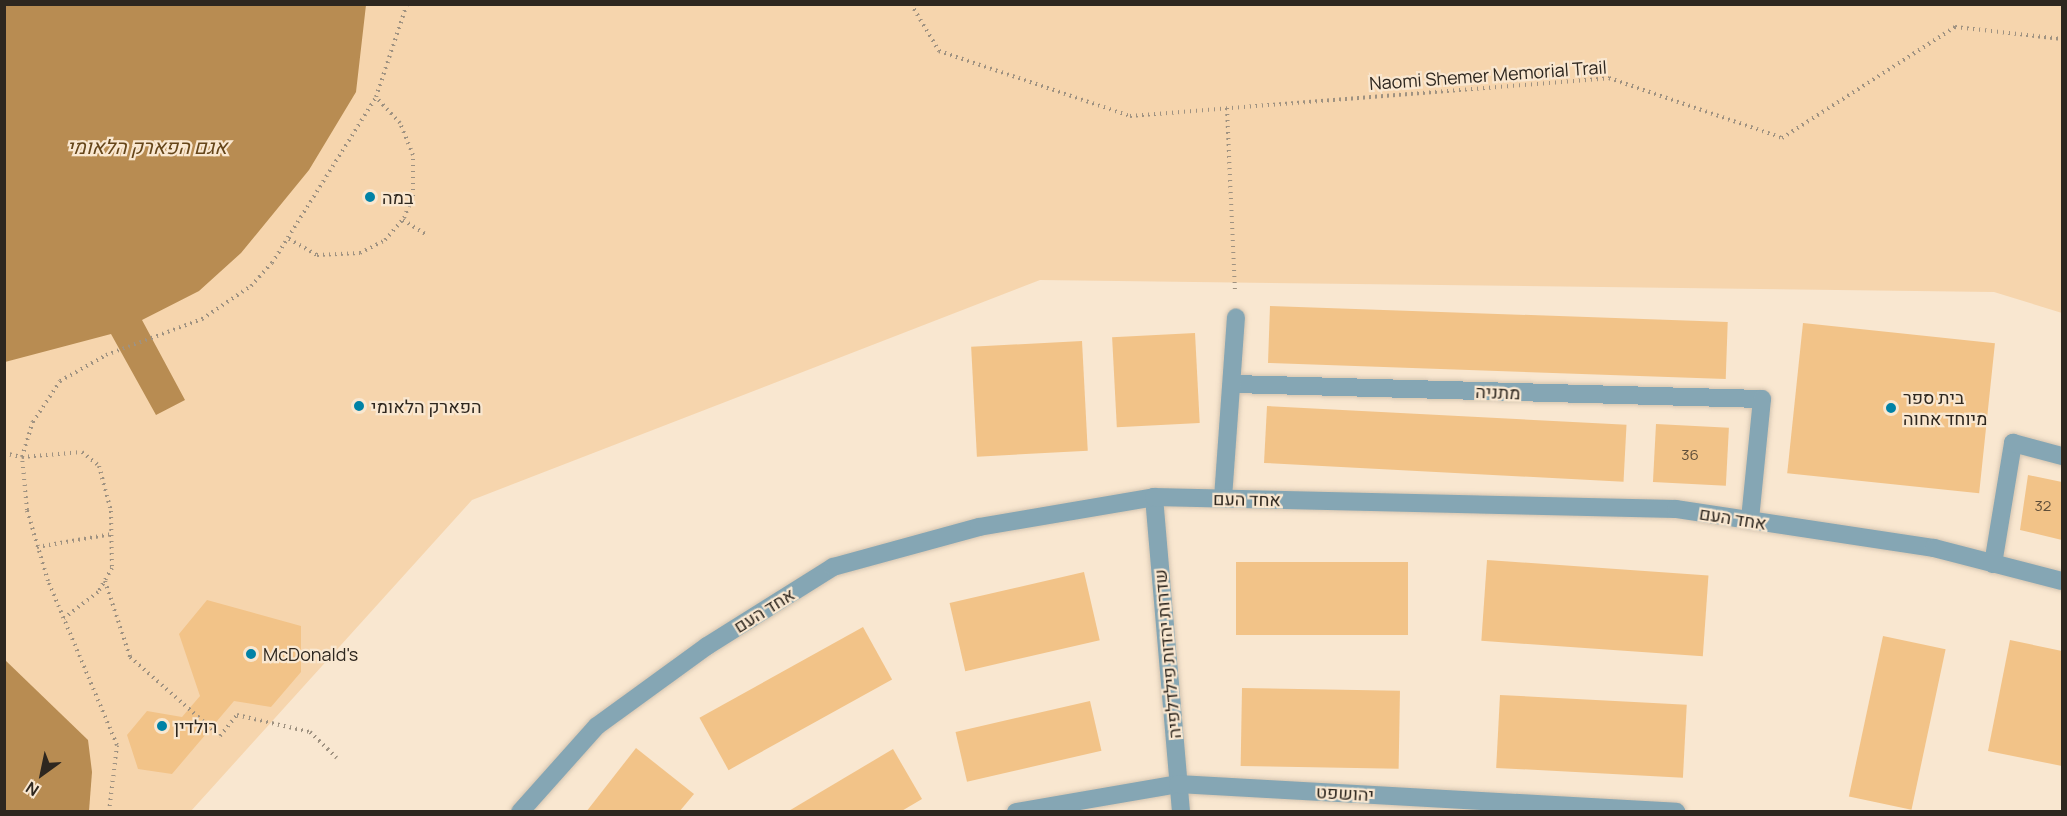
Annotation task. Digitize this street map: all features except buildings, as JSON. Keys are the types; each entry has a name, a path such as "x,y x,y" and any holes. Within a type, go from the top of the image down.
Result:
{"street":[{"path":"1223,498 1234,384 1236,318"},
{"name":"מתניה","path":"1234,384 1762,399 1750,520"},
{"path":"1993,564 2013,443 2062,456"},
{"name":"אחד העם","path":"520,812 597,726 707,646 833,567 979,527 1154,497 1676,509 1934,548 2062,582"},
{"name":"שדרות יהדות פילדלפיה","path":"1154,497 1182,812"},
{"name":"יהושפט","path":"1016,812 1178,784 1676,812"}],"path":[{"path":"109,812 117,745 64,618 37,547 27,510 22,457 33,422 60,381 106,355 202,319 251,286 289,239 376,97 407,4"},
{"name":"Naomi Shemer Memorial Trail","path":"911,4 939,51 1130,116 1609,78 1782,138 1954,27 2062,39"},
{"path":"289,239 317,255 346,255 379,244 403,220 413,196 413,155 400,123 376,97"},
{"path":"1227,108 1236,318"},
{"path":"403,220 427,235"},
{"path":"4,453 22,457 82,452 99,466 111,511 112,568 105,581 82,607 64,618"},
{"path":"37,547 112,534"},
{"path":"105,581 130,657 220,735 237,716 310,732 337,758"}],"shaded area":[{"name":"הפארק הלאומי","path":"5,5 2062,5 2062,313 1994,292 1040,280 472,500 191,811 5,812"}],"water":[{"name":"אגם הפארק הלאומי","path":"5,4 366,5 356,92 309,170 241,253 199,291 142,320 185,400 156,415 111,334 5,362"},
{"path":"4,659 88,740 92,772 89,811 5,811"}],"place":[{"name":"במה","path":"370,197"},
{"name":"הפארק הלאומי","path":"359,406"},
{"name":"בית ספר מיוחד אחוה","path":"1891,408"},
{"name":"McDonald's","path":"251,654"},
{"name":"רולדין","path":"162,726"}]}
